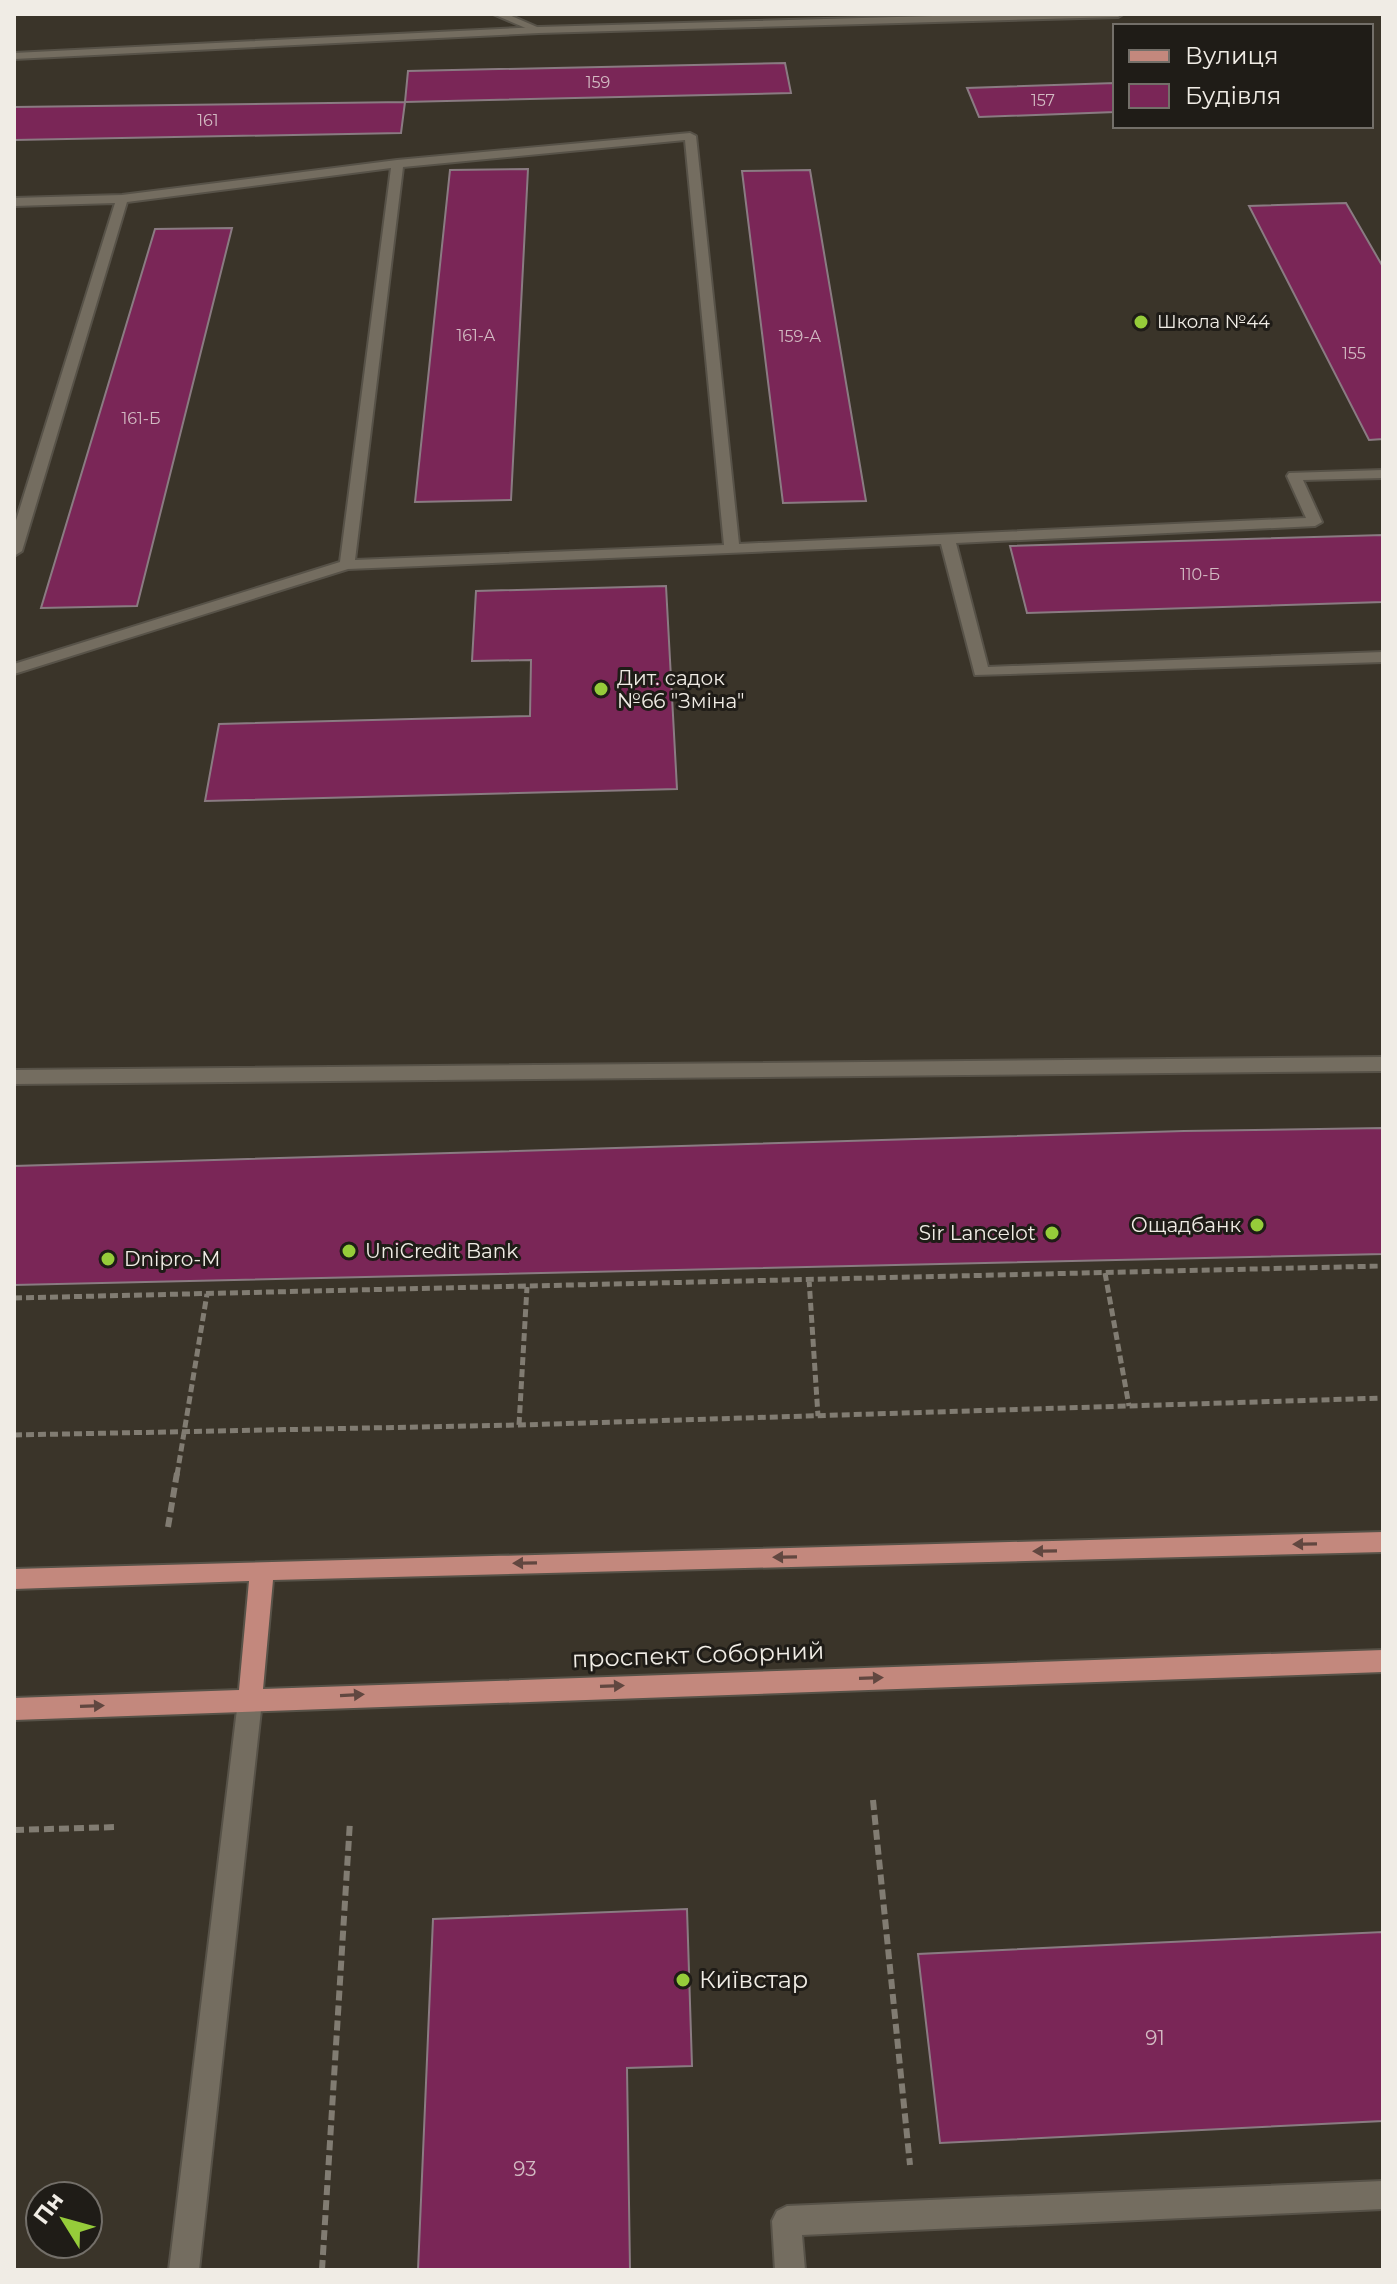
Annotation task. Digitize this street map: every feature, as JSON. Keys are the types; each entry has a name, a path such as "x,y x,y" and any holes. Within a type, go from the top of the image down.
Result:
{"main road":[{"path":"14,1579 1383,1542"},
{"path":"250,1701 262,1572"},
{"name":"проспект Соборний","path":"14,1709 1383,1661"}],"street":[{"path":"498,14 539,30"},
{"path":"14,56 539,30 1118,14"},
{"path":"14,202 122,199 397,164 690,136 732,549"},
{"path":"347,565 397,164"},
{"path":"14,551 122,199"},
{"path":"14,669 347,565 1315,522 1294,476 1383,474"},
{"path":"948,540 981,672 1383,657"},
{"path":"14,1077 1383,1064"},
{"path":"184,2270 250,1701"},
{"path":"790,2270 787,2221 1383,2195"}],"path":[{"path":"14,1298 1383,1266"},
{"path":"1105,1272 1129,1406"},
{"path":"809,1279 818,1416"},
{"path":"519,1425 527,1287"},
{"path":"160,1575 207,1294"},
{"path":"14,1435 519,1425 1383,1398"},
{"path":"873,1800 916,2215"},
{"path":"322,2270 350,1821"},
{"path":"14,1830 118,1827"}],"building":[{"path":"785,63 791,93 405,102 408,71"},
{"path":"1113,83 1113,112 979,117 967,88"},
{"path":"405,102 401,133 14,140 14,107"},
{"path":"528,169 511,500 415,502 450,170"},
{"path":"810,170 866,501 783,503 742,171"},
{"path":"1346,203 1383,267 1383,439 1369,440 1249,206"},
{"path":"232,228 137,606 41,608 155,229"},
{"path":"1383,535 1383,602 1027,613 1010,546"},
{"name":"Дит. садок №66 \"Зміна\"","path":"666,586 677,789 205,801 219,724 530,716 531,660 472,661 476,591"},
{"path":"1383,1128 1383,1254 14,1285 14,1166 1184,1131"},
{"path":"687,1909 692,2066 627,2068 630,2270 418,2270 433,1919"},
{"path":"1383,1932 1383,2121 940,2143 918,1954"}],"place":[{"name":"Школа №44","path":"1141,322"},
{"name":"Дит. садок №66 \"Зміна\"","path":"601,689"},
{"name":"Ощадбанк","path":"1257,1225"},
{"name":"Sir Lancelot","path":"1052,1233"},
{"name":"UniCredit Bank","path":"349,1251"},
{"name":"Dnipro-M","path":"108,1259"},
{"name":"Київстар","path":"683,1980"}]}
